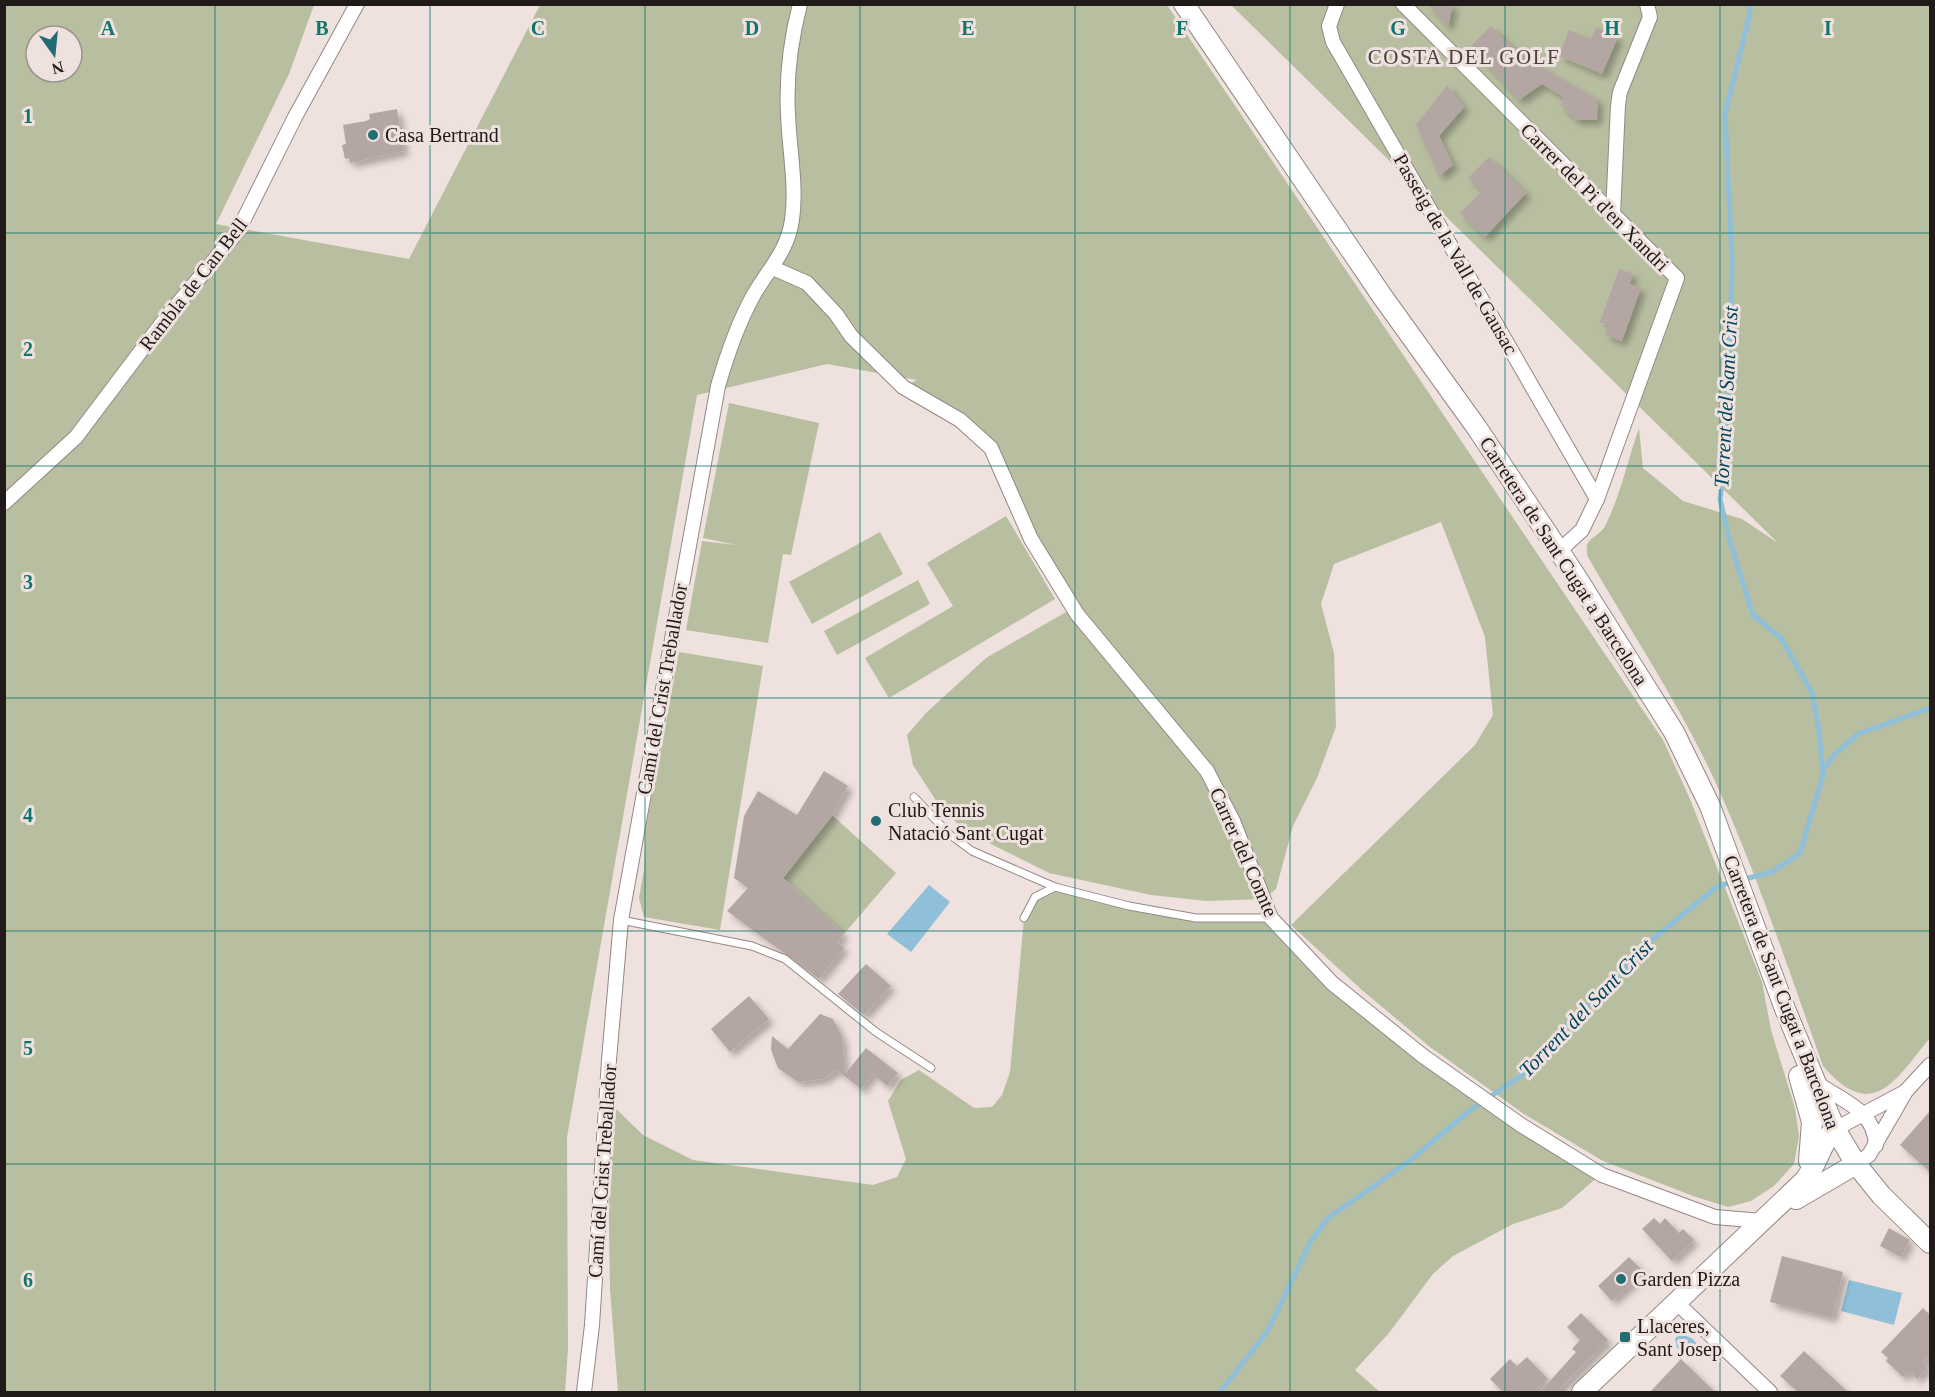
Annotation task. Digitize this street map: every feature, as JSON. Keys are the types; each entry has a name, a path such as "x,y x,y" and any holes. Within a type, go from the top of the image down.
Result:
{"main road":[{"name":"Carretera de Sant Cugat a Barcelona","path":"1184,4 1559,551 1684,750 1721,835 1785,1009 1835,1129 1856,1164 1881,1195 1930,1243"},
{"path":"1785,1009 1787,1036 1812,1122 1811,1152 1804,1181"},
{"path":"1582,1392 1804,1181 1813,1171 1824,1145 1835,1129"},
{"path":"1762,1221 1856,1164"}],"street":[{"name":"Rambla de Can Bell","path":"4,502 76,437 162,323 238,231 295,117 357,4"},
{"name":"Camí del Crist Treballador","path":"584,1392 592,1325 609,1060 621,920 718,386 729,346 746,309 788,240 793,218 788,111 789,69 800,4"},
{"name":"Passeig de la Vall de Gausac","path":"1336,4 1329,26 1333,42 1597,500"},
{"name":"Carrer del Pi d'en Xandri","path":"1403,4 1677,278 1597,500 1582,530 1559,551"},
{"path":"1613,214 1619,99 1650,18 1647,4"},
{"name":"Carrer del Comte","path":"773,268 807,283 836,314 851,336 903,387 960,420 991,448 1031,539 1077,614 1207,771 1233,821 1271,918 1332,983 1423,1056 1478,1095 1602,1175 1715,1217 1762,1221"},
{"path":"1856,1164 1876,1145 1906,1091 1930,1065"},
{"path":"1814,1081 1837,1098 1858,1108 1873,1125 1876,1145"},
{"path":"1835,1129 1848,1120 1864,1115 1906,1091"},
{"path":"1676,1302 1770,1392"}],"lane":[{"path":"914,797 950,834 972,851 1055,887 1129,906 1196,918 1271,918"},
{"path":"1024,918 1035,897 1055,887"},
{"path":"621,920 752,946 785,959 876,1032 931,1068"}],"green space":[{"path":"5,5 314,5 289,74 216,224 409,259 540,5 1167,5 1663,740 1690,799 1762,982 1771,1030 1795,1108 1799,1136 1794,1164 1774,1186 1751,1201 1728,1207 1603,1161 1524,1114 1430,1047 1363,991 1291,925 1475,745 1493,715 1485,637 1441,522 1334,564 1321,604 1334,653 1336,727 1317,778 1293,826 1276,889 1264,899 1207,901 1151,895 1049,873 989,843 958,824 937,802 913,765 907,735 926,713 986,658 1073,608 991,448 903,387 917,380 827,364 697,395 567,1137 568,1349 565,1392 5,1392"},
{"path":"1231,5 1930,5 1930,1038 1894,1081 1882,1090 1870,1094 1856,1092 1841,1083 1823,1066 1761,893 1719,790 1690,730 1588,557 1587,550 1589,541 1603,529 1611,513 1639,428 1643,468 1683,501 1742,519 1778,543"},
{"path":"729,403 819,423 791,555 783,554 768,643 686,630 702,541 736,545 703,538"},
{"path":"1006,516 1055,599 889,698 865,658 953,606 927,563"},
{"path":"880,532 903,574 812,624 789,582"},
{"path":"918,580 930,604 837,655 824,631"},
{"path":"679,652 763,666 720,930 644,917 639,898 644,870 646,826"},
{"path":"832,815 896,873 844,934 783,878"},
{"path":"1055,887 1196,918 1271,918 1332,983 1423,1056 1601,1174 1562,1208 1513,1224 1453,1256 1433,1274 1389,1333 1355,1370 1380,1392 618,1392 610,1289 607,1100 643,1135 693,1160 873,1185 897,1177 906,1159 888,1101 901,1080 919,1070 974,1108 992,1107 1002,1095 1010,1072 1024,918 1035,897"}],"water":[{"path":"929,885 950,902 911,952 887,934"},
{"path":"1849,1280 1902,1293 1894,1325 1841,1311"},
{"path":"1682,1334 1693,1339 1702,1351 1700,1356 1694,1358 1677,1348 1675,1338"}],"building":[{"path":"1428,4 1453,4 1448,27"},
{"path":"1491,26 1520,55 1598,100 1597,120 1576,120 1560,104 1565,98 1542,84 1519,100 1471,46"},
{"path":"1596,27 1618,37 1602,74 1559,56 1569,30 1591,39"},
{"path":"1447,85 1464,107 1439,136 1453,165 1439,176 1416,125"},
{"name":"Casa Bertrand","path":"397,109 404,151 350,163 349,158 345,159 342,145 346,144 343,125 366,121 370,119 369,114"},
{"path":"1489,157 1526,193 1485,237 1460,213 1482,191 1468,178"},
{"path":"1619,269 1633,274 1630,284 1641,288 1622,341 1605,335 1609,325 1600,322"},
{"path":"824,771 848,786 832,816 783,878 844,934 837,942 844,948 819,979 727,911 748,888 734,878 744,816 758,791 797,815"},
{"path":"866,964 891,986 864,1015 838,994"},
{"path":"749,996 769,1019 730,1052 711,1029"},
{"path":"820,1014 833,1019 842,1037 845,1074 866,1048 898,1073 887,1086 873,1074 861,1089 837,1070 823,1079 798,1082 778,1068 771,1050 772,1036 788,1049"},
{"path":"1930,1111 1930,1172 1900,1145"},
{"path":"1654,1218 1660,1224 1665,1218 1679,1233 1683,1229 1694,1240 1672,1261 1642,1229"},
{"path":"1889,1228 1910,1240 1901,1257 1880,1246"},
{"path":"1782,1256 1843,1272 1832,1318 1770,1302"},
{"name":"Garden Pizza","path":"1629,1257 1644,1272 1612,1301 1598,1286"},
{"path":"1923,1308 1930,1315 1930,1355 1923,1363 1928,1367 1917,1379 1909,1371 1903,1377 1886,1361 1888,1358 1881,1352"},
{"path":"1581,1313 1608,1340 1557,1392 1540,1392 1576,1352 1572,1349 1580,1340 1567,1327"},
{"path":"1804,1351 1848,1392 1798,1392 1780,1376"},
{"path":"1527,1357 1548,1379 1533,1392 1503,1392 1490,1379 1510,1359 1517,1366"},
{"path":"1681,1359 1715,1392 1650,1392"}],"waterway":[{"name":"Torrent del Sant Crist","path":"1220,1392 1267,1332 1311,1241 1328,1218 1408,1162 1469,1111 1534,1067 1565,1027 1626,968 1649,942 1718,886 1772,872 1800,853 1823,776 1819,730 1812,693 1781,638 1753,615 1730,542 1720,499 1727,448 1732,260 1725,114 1750,13 1749,4"},
{"path":"1823,770 1834,755 1858,734 1930,708"}],"place":[{"name":"Casa Bertrand","path":"373,135"},
{"name":"Club Tennis Natació Sant Cugat","path":"876,821"},
{"name":"Garden Pizza","path":"1621,1279"},
{"name":"Llaceres, Sant Josep","path":"1625,1337"}],"district":[{"name":"COSTA DEL GOLF","path":"1464,57"}]}
